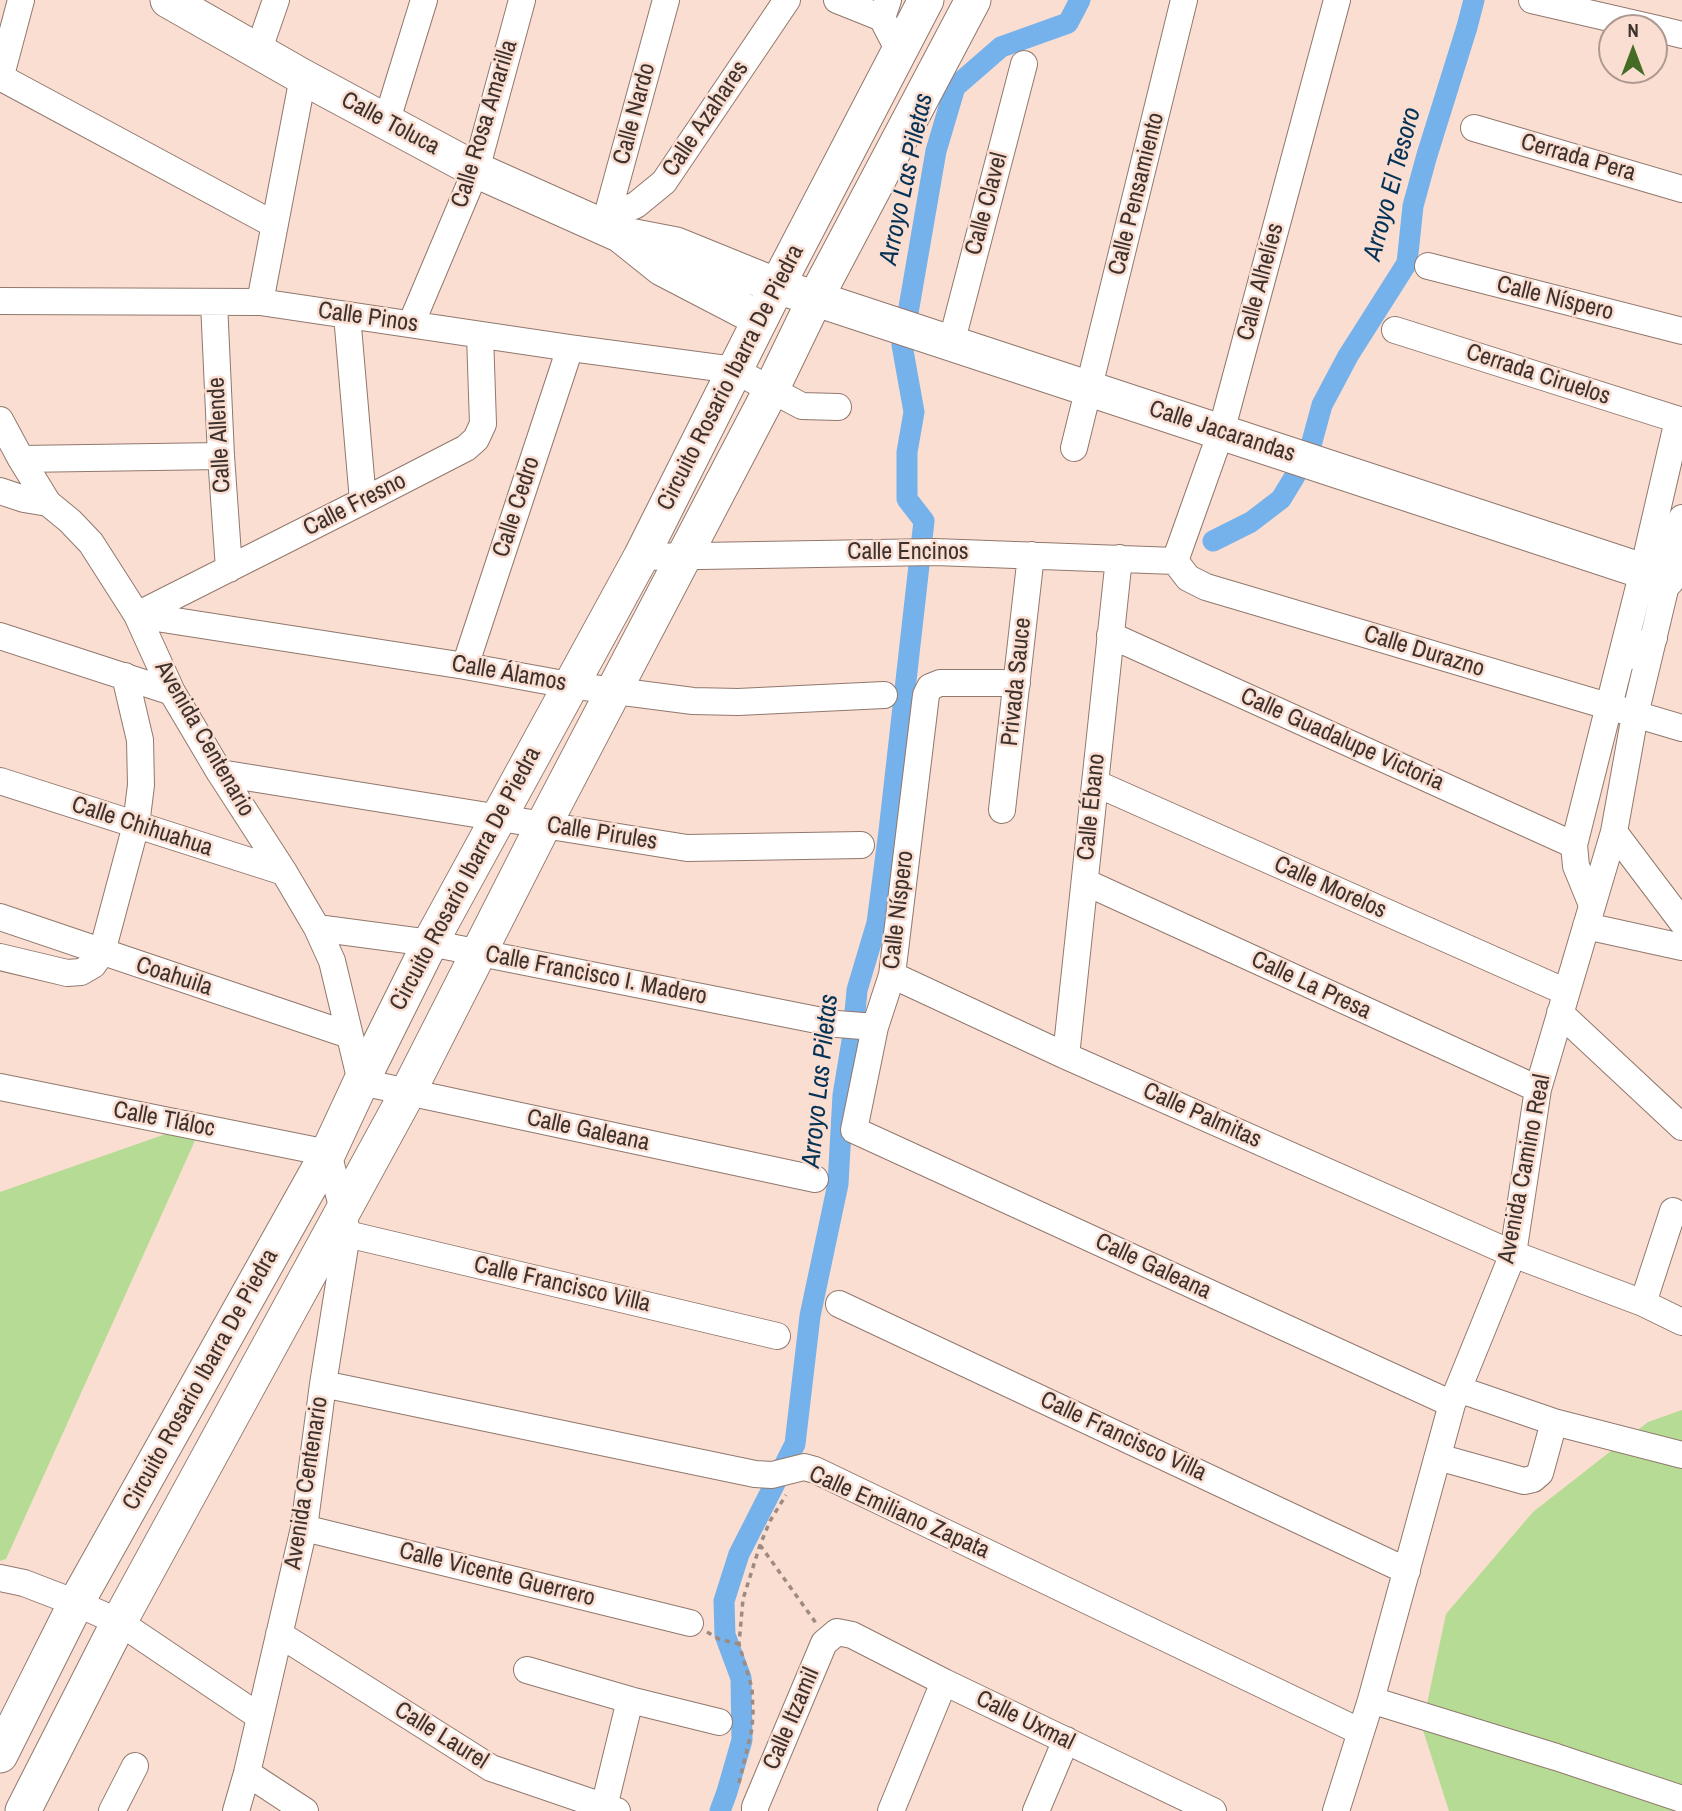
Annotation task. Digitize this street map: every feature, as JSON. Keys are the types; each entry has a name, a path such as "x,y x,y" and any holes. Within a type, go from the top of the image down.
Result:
{"main road":[{"name":"Calle Toluca","path":"169,0 303,77 476,170 610,226 676,245 777,286"},
{"name":"Circuito Rosario Ibarra De Piedra","path":"0,1755 76,1603 328,1153 430,943 641,556 777,286 926,0"},
{"path":"23,1811 119,1622 345,1222 544,824 686,556 815,299 973,0"},
{"name":"Calle Toluca","path":"610,226 662,268 761,319"},
{"name":"Calle Jacarandas","path":"777,286 1655,575"}],"street":[{"path":"22,0 0,78 274,223"},
{"path":"258,52 276,0"},
{"path":"386,122 424,0"},
{"name":"Calle Rosa Amarilla","path":"411,324 476,170 522,0"},
{"name":"Calle Nardo","path":"610,226 666,0"},
{"name":"Calle Azahares","path":"610,226 664,182 787,0"},
{"path":"837,0 885,9 899,51"},
{"name":"Calle Pensamiento","path":"1074,448 1184,0"},
{"name":"Calle Alhelíes","path":"1175,561 1221,432 1337,0"},
{"path":"1532,0 1598,15"},
{"name":"Calle Clavel","path":"951,344 1024,64"},
{"path":"260,302 303,77"},
{"name":"Cerrada Pera","path":"1474,128 1682,189"},
{"name":"Calle Níspero","path":"1429,266 1682,331"},
{"name":"Calle Pinos","path":"0,301 260,302 734,370"},
{"name":"Calle Allende","path":"214,302 220,456 229,569"},
{"path":"347,315 363,501"},
{"name":"Cerrada Ciruelos","path":"1395,330 1680,420"},
{"name":"Calle Fresno","path":"137,615 466,448 476,439 483,424 480,335"},
{"name":"Calle Cedro","path":"465,666 570,348"},
{"path":"734,370 802,406 838,407"},
{"name":"Avenida Centenario","path":"0,420 48,503 91,543 137,615 172,692 317,928 340,992 361,1082"},
{"name":"Avenida Camino Real","path":"1336,1811 1371,1700 1455,1397 1513,1254 1538,1089 1614,832 1635,715 1654,638 1655,575 1669,515 1680,420"},
{"path":"21,459 220,456"},
{"path":"0,491 48,503"},
{"path":"1669,515 1682,495"},
{"name":"Calle Encinos","path":"641,556 935,552 1175,561"},
{"name":"Privada Sauce","path":"1003,810 1031,555"},
{"name":"Calle Ébano","path":"1066,1056 1119,558"},
{"name":"Calle Durazno","path":"1175,561 1188,578 1206,587 1682,728"},
{"path":"1655,575 1620,662 1574,845 1576,866 1589,916 1682,947"},
{"name":"Calle Álamos","path":"137,615 465,666 569,685 693,701 738,702 884,695"},
{"name":"Calle Guadalupe Victoria","path":"1110,635 1574,845"},
{"path":"0,636 172,692"},
{"path":"1620,662 1654,638"},
{"path":"0,957 67,973 81,972 93,965 102,952 136,825 141,785 140,740 125,677"},
{"name":"Calle Níspero","path":"853,1130 869,1027 892,975 926,695 930,687 940,683 1017,683"},
{"name":"Calle Pirules","path":"220,773 687,848 861,845"},
{"name":"Calle Chihuahua","path":"0,781 284,873"},
{"name":"Calle Morelos","path":"1095,783 1563,1003 1682,1127"},
{"path":"1614,832 1682,922"},
{"name":"Calle La Presa","path":"1085,882 1538,1089"},
{"name":"Coahuila","path":"0,917 349,1035"},
{"name":"Calle Francisco I. Madero","path":"317,928 430,943 837,1024 869,1027"},
{"name":"Calle Palmitas","path":"892,975 1066,1056 1513,1254 1643,1303 1682,1322"},
{"name":"Calle Galeana","path":"361,1082 815,1179"},
{"name":"Calle Tláloc","path":"0,1087 328,1153"},
{"name":"Calle Galeana","path":"853,1130 1455,1397 1682,1455"},
{"name":"Avenida Centenario","path":"236,1811 304,1528 345,1222 328,1153"},
{"path":"1643,1303 1673,1211"},
{"name":"Calle Francisco Villa","path":"345,1222 777,1336"},
{"name":"Calle Francisco Villa","path":"839,1304 1407,1571"},
{"name":"Calle Emiliano Zapata","path":"323,1384 755,1474 772,1475 804,1467 815,1470 1361,1732"},
{"path":"1438,1457 1524,1481 1533,1479 1540,1473 1554,1422"},
{"name":"Calle Vicente Guerrero","path":"304,1528 690,1623"},
{"path":"0,1578 23,1583 119,1622 260,1717"},
{"name":"Calle Uxmal","path":"837,1632 852,1635 1066,1740 1167,1801 1213,1811"},
{"name":"Calle Itzamil","path":"755,1811 824,1643 837,1632"},
{"name":"Calle Laurel","path":"279,1634 491,1768 610,1809"},
{"path":"527,1670 719,1722"},
{"path":"891,1811 944,1682"},
{"path":"610,1809 630,1700"},
{"path":"1371,1700 1543,1752 1682,1799"},
{"path":"1036,1811 1066,1740"},
{"path":"112,1811 135,1766"},
{"path":"247,1773 305,1811"}],"path":[{"path":"736,1793 752,1729 753,1712 752,1688 739,1644 743,1599 770,1521 804,1467"},
{"path":"760,1545 815,1622 837,1632"},
{"path":"719,1639 739,1644"}],"green space":[{"path":"183,1128 198,1134 6,1559 0,1561 0,1192"},
{"path":"1682,1410 1682,1811 1449,1811 1422,1727 1446,1614 1533,1512 1648,1422"}],"waterway":[{"name":"Arroyo Las Piletas","path":"908,313 936,151 955,87 1001,47 1068,23 1080,0"},
{"name":"Arroyo El Tesoro","path":"1310,449 1322,405 1348,356 1407,263 1413,206 1474,0"},
{"name":"Arroyo Las Piletas","path":"720,1811 742,1740 741,1678 725,1635 724,1601 739,1554 795,1444 810,1316 838,1184 843,1095 857,990 877,923 889,831 924,521 907,499 907,452 914,412 902,345"},
{"name":"Arroyo El Tesoro","path":"1213,541 1251,522 1281,499 1295,476"}]}
